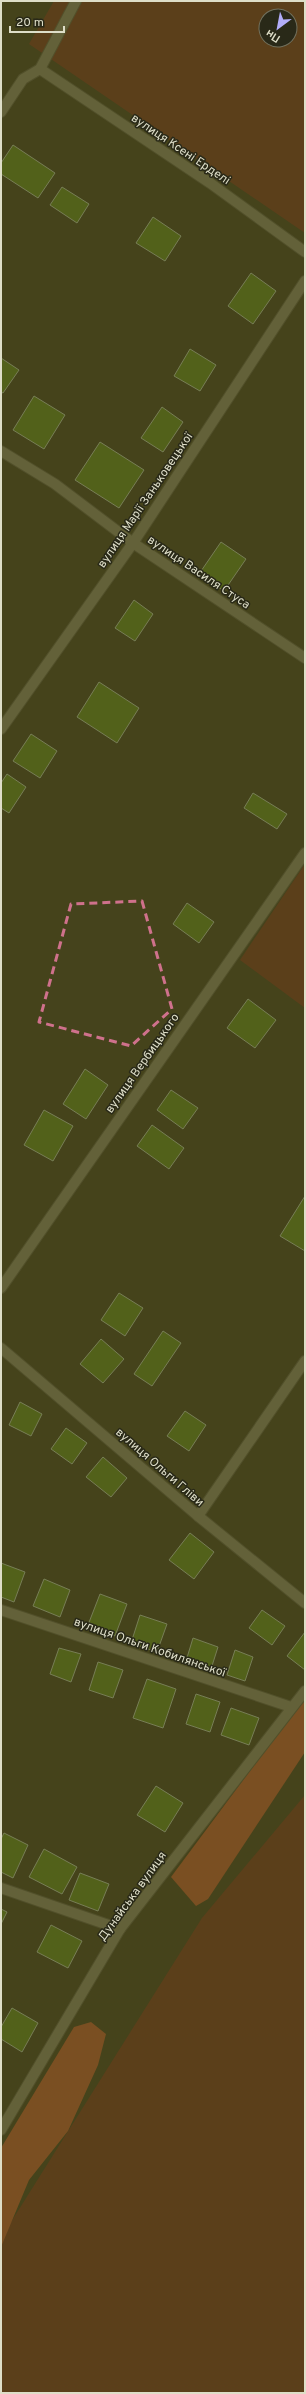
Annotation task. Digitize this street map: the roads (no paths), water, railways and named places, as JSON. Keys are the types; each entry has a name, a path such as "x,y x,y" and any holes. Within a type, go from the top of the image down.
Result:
{"street":[{"path":"1,112 23,80 40,69 76,1"},
{"name":"вулиця Ксені Ерделі","path":"40,69 210,183 305,252"},
{"name":"вулиця Марії Заньковецької","path":"1,729 133,543 305,281"},
{"name":"вулиця Василя Стуса","path":"1,451 55,484 133,543 305,658"},
{"name":"вулиця Вербицького","path":"1,1288 305,853"},
{"name":"вулиця Ольги Гліви","path":"1,1348 198,1516 305,1604"},
{"path":"198,1516 305,1361"},
{"name":"вулиця Ольги Кобилянської","path":"1,1610 291,1708"},
{"name":"Дунайська вулиця","path":"1,2130 120,1929 305,1691"},
{"path":"1,1888 120,1929"}]}
